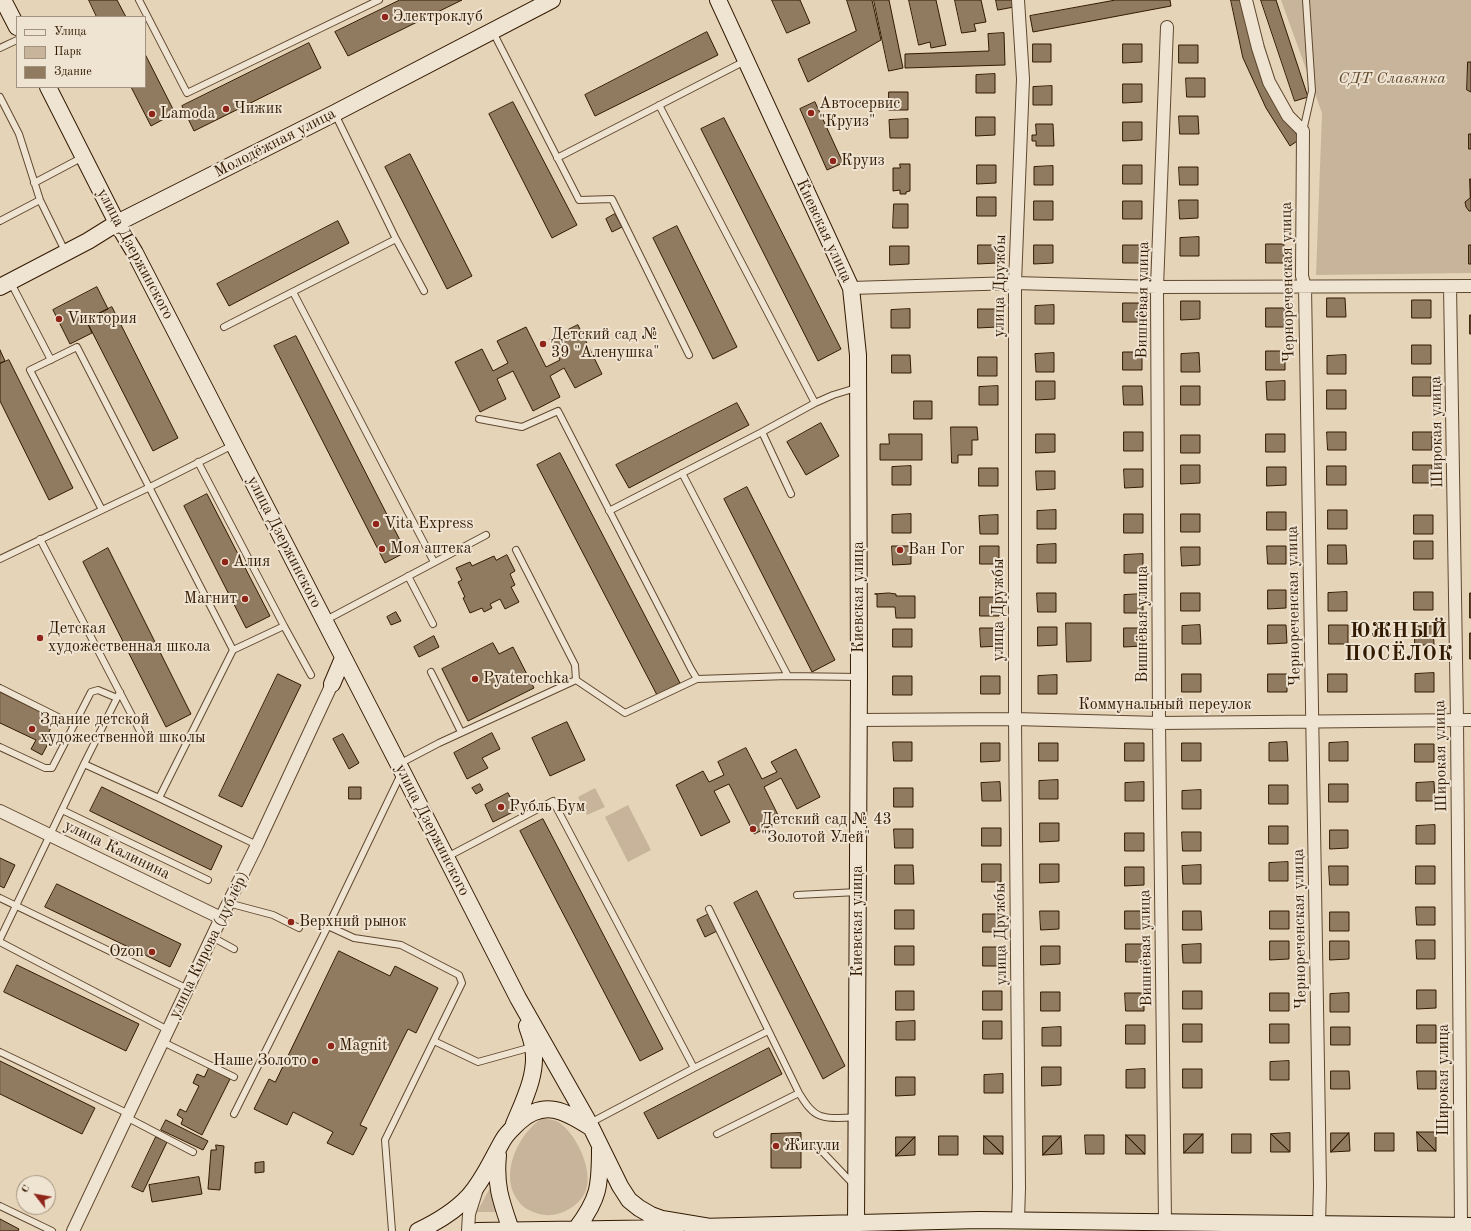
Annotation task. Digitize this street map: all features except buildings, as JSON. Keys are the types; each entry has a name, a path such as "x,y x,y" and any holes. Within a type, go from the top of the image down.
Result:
{"main road":[{"name":"Молодёжная улица","path":"5,284 88,241 117,222 335,113 552,0"},
{"name":"Киевская улица","path":"718,0 851,288 858,355 859,677 856,1224"},
{"path":"6,2 16,26"},
{"name":"улица Дзержинского","path":"49,88 234,444 518,998"},
{"name":"улица Кирова (дублёр)","path":"332,684 343,658"},
{"path":"511,1130 527,1094 532,1077 534,1062 533,1047 518,998"},
{"path":"518,998 590,1126 620,1186 629,1200 651,1215 662,1219 710,1227"},
{"path":"418,1231 438,1222 468,1197 479,1183 503,1141 511,1130 528,1114 538,1110 548,1109 561,1111 590,1126"},
{"path":"576,1229 593,1203 598,1188 600,1145"},
{"path":"498,1152 496,1173 499,1196 510,1230"},
{"path":"477,1231 576,1229 659,1230 710,1227 856,1224 978,1226 1018,1220 1094,1224 1165,1221 1319,1225 1466,1226"}],"street":[{"name":"улица Дружбы","path":"1018,0 1023,79 1015,283 1015,719 1019,1180 1018,1220"},
{"path":"1246,0 1258,48 1269,82 1288,116 1303,131"},
{"name":"Вишнёвая улица","path":"1165,1221 1159,723 1158,287 1167,27"},
{"name":"Чернореченская улица","path":"1303,131 1302,276 1305,287 1320,1186 1319,1225"},
{"path":"851,288 1015,283 1158,287 1471,286"},
{"name":"Широкая улица","path":"1450,286 1466,1226"},
{"name":"улица Кирова (дублёр)","path":"73,1231 332,684"},
{"name":"Коммунальный переулок","path":"858,720 1015,719 1159,723 1471,720"},
{"name":"улица Калинина","path":"0,811 220,918"},
{"path":"468,1231 469,1214 479,1183"}],"lane":[{"path":"139,0 187,93 379,0"},
{"path":"1303,131 1312,91 1306,0"},
{"path":"492,31 556,158 579,200 612,199 689,355"},
{"path":"0,48 16,40"},
{"path":"556,158 745,61"},
{"path":"0,97 19,134 40,200 65,253"},
{"path":"659,105 815,403"},
{"path":"335,113 396,239 424,291"},
{"path":"34,183 84,157"},
{"path":"0,221 40,200"},
{"path":"224,327 396,239"},
{"path":"5,284 51,360"},
{"path":"293,292 434,562"},
{"path":"102,510 30,370 77,348 233,650"},
{"path":"609,511 815,403 833,395 858,388"},
{"path":"479,419 522,427 558,411 690,669 697,679"},
{"path":"762,432 791,494"},
{"path":"0,559 150,487 234,444"},
{"path":"198,462 311,675"},
{"path":"682,473 788,676"},
{"path":"324,621 486,535"},
{"path":"40,539 119,695 141,733"},
{"path":"516,550 575,666 576,680"},
{"path":"408,576 433,624"},
{"path":"159,798 233,650 284,626"},
{"path":"431,672 461,732"},
{"path":"576,680 625,713 697,679 788,676 859,677"},
{"path":"234,1114 328,926 401,768 461,732 576,680"},
{"path":"0,688 74,725"},
{"path":"0,747 45,768 52,768 91,692 98,690 119,695"},
{"path":"0,939 84,764 119,695"},
{"path":"84,764 257,845"},
{"path":"446,857 554,801 694,1068"},
{"path":"62,810 208,880"},
{"path":"797,895 858,892"},
{"path":"0,898 188,989"},
{"path":"228,903 274,915 299,928"},
{"path":"710,909 768,1031 799,1093 808,1106 820,1116 846,1118 857,1116"},
{"path":"328,926 354,938 401,945 459,975 462,983 385,1140 392,1231"},
{"path":"212,937 234,949"},
{"path":"0,942 168,1030"},
{"path":"590,1126 694,1068 768,1031"},
{"path":"434,1041 478,1062 533,1047"},
{"path":"163,1042 234,1077"},
{"path":"0,1052 128,1116 193,1152"},
{"path":"717,1134 799,1093"},
{"path":"816,1145 857,1187"},
{"path":"0,1206 52,1231"}],"green space":[{"name":"СДТ Славянка","path":"1281,0 1471,0 1471,273 1316,275 1322,113"},
{"path":"595,788 605,807 587,815 578,797"},
{"path":"628,805 651,850 628,862 605,817"},
{"path":"541,1119 556,1121 567,1129 578,1145 587,1173 588,1182 586,1190 579,1202 567,1210 553,1215 539,1214 525,1208 516,1198 511,1186 511,1165 514,1154 519,1143"},
{"path":"492,1184 499,1212 477,1212"}],"place":[{"name":"Электроклуб","path":"385,17"},
{"name":"Чижик","path":"226,109"},
{"name":"Автосервис \"Круиз\"","path":"811,113"},
{"name":"Lamoda","path":"152,114"},
{"name":"Круиз","path":"833,161"},
{"name":"Vиктория","path":"59,319"},
{"name":"Детский сад № 39 \"Аленушка\"","path":"543,344"},
{"name":"Vita Express","path":"376,524"},
{"name":"Моя аптека","path":"382,549"},
{"name":"Ван Гог","path":"900,550"},
{"name":"Алия","path":"225,562"},
{"name":"Магнит","path":"245,599"},
{"name":"Детская художественная школа","path":"40,638"},
{"name":"Pyaterochka","path":"475,679"},
{"name":"Здание детской художественной школы","path":"32,729"},
{"name":"Рубль Бум","path":"501,807"},
{"name":"Детский сад № 43 \"Золотой Улей\"","path":"753,829"},
{"name":"Верхний рынок","path":"291,922"},
{"name":"Ozon","path":"152,952"},
{"name":"Magnit","path":"331,1046"},
{"name":"Наше Золото","path":"315,1061"},
{"name":"Жигули","path":"776,1146"}],"district":[{"name":"ЮЖНЫЙ ПОСЁЛОК","path":"1399,644"}]}
